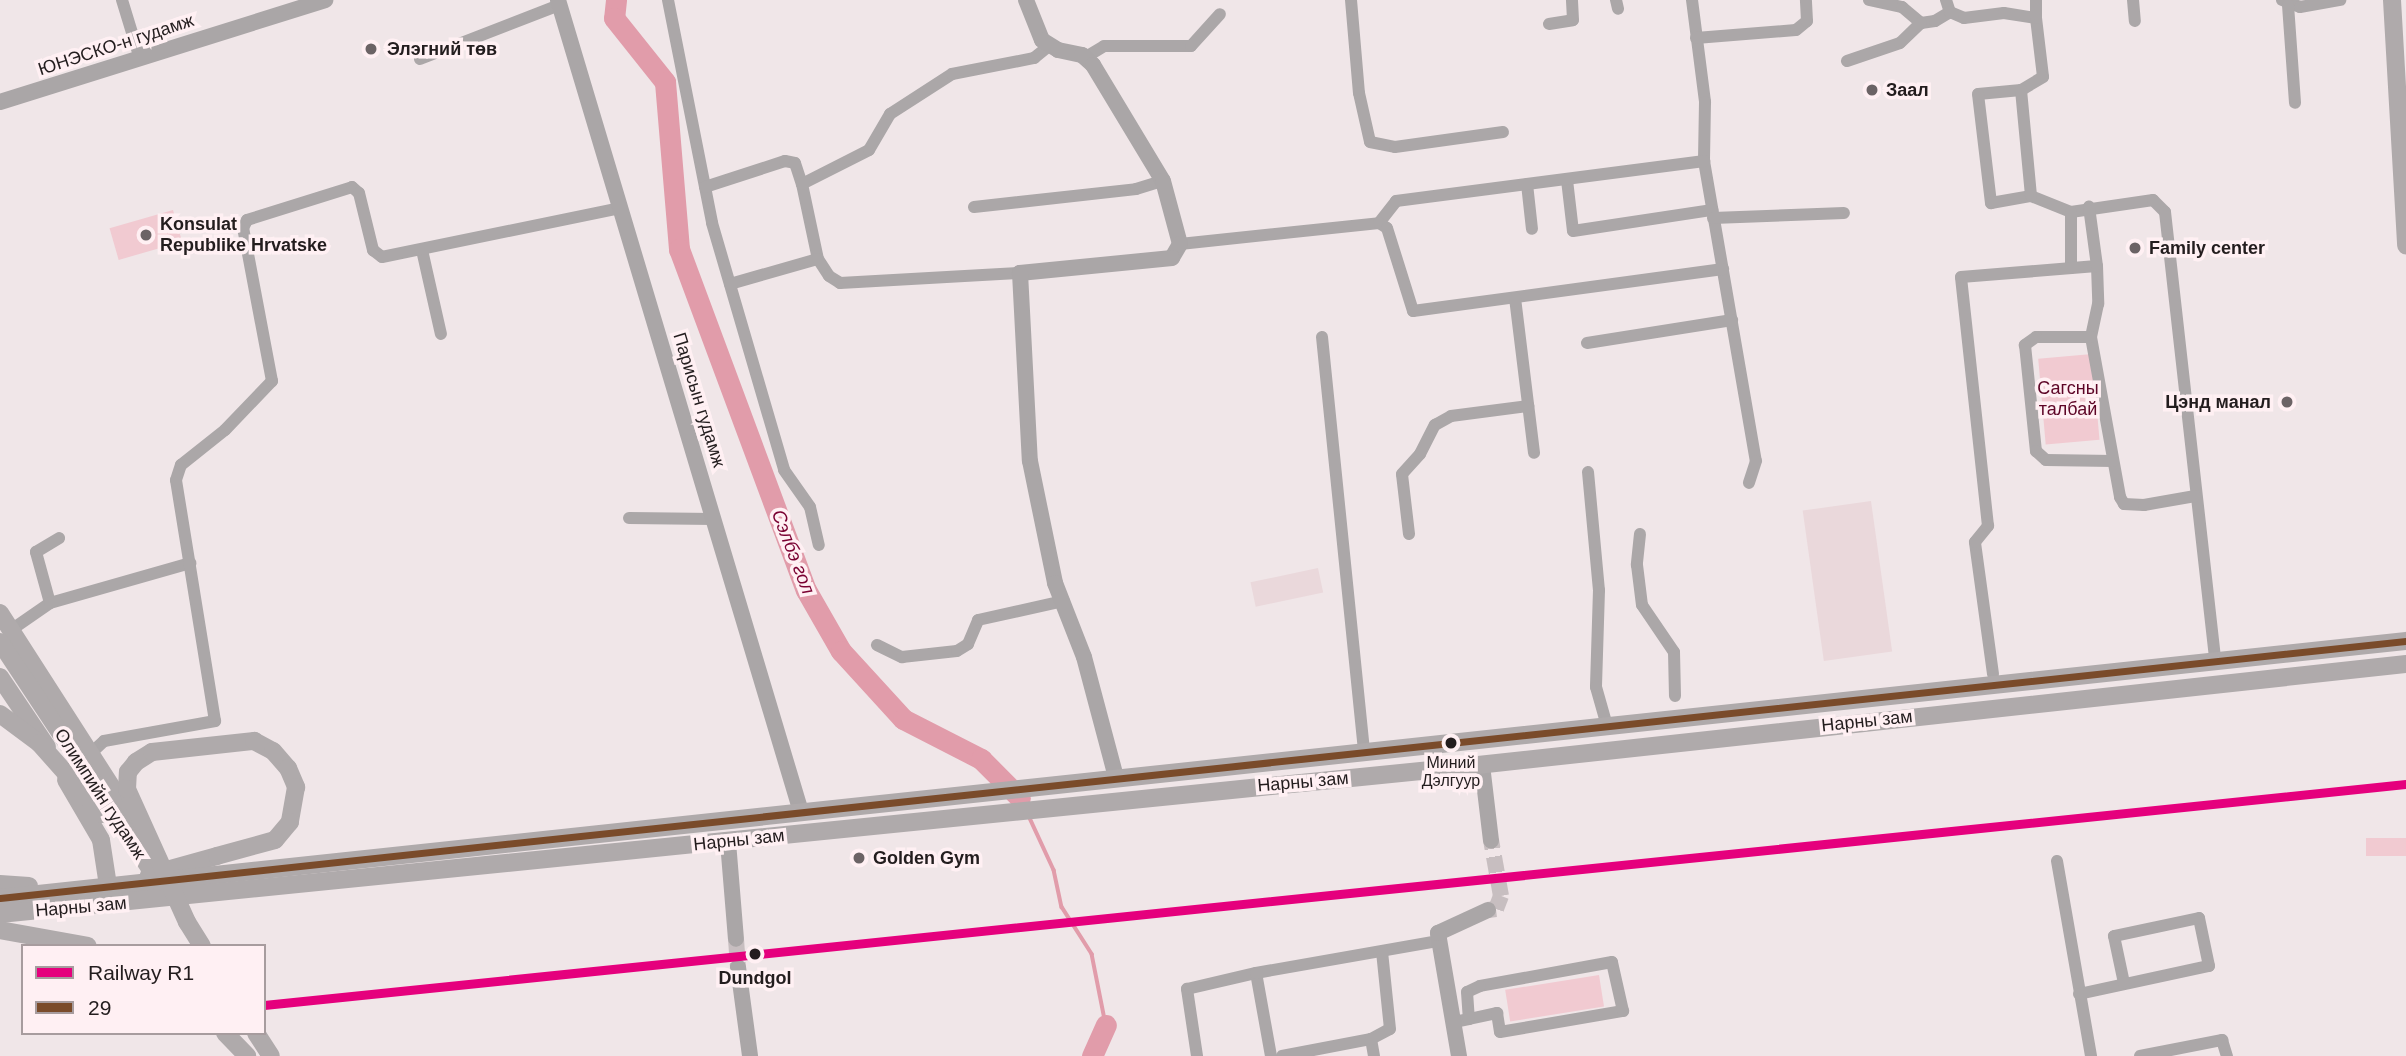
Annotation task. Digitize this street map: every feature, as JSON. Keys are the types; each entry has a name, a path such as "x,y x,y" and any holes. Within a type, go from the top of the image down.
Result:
{"main road":[{"path":"2392,0 2406,246"},
{"path":"0,613 5,636 53,698 89,754 169,875 216,856 275,840 290,822 296,787 288,768 273,751 254,741 152,752 136,762 128,772 127,789 187,922"},
{"name":"Олимпийн гудамж","path":"5,636 139,853 201,944"},
{"name":"Нарны зам","path":"0,898 113,886 169,875 255,872 1116,777 2406,640"},
{"name":"Нарны зам","path":"0,914 257,892 537,863 1478,765 2406,664"},
{"path":"0,677 47,747 101,840 113,886"},
{"path":"1934,692 1940,702 1937,713"},
{"path":"26,717 47,714 53,698"},
{"path":"0,714 38,743 139,853"},
{"path":"47,747 49,733 56,727 74,730"},
{"path":"1367,752 1374,776"},
{"path":"557,839 551,850 558,860"},
{"path":"531,841 542,852 537,863"},
{"path":"255,872 257,892"},
{"path":"0,884 88,888"},
{"path":"0,930 77,944"},
{"path":"227,1035 247,1056"},
{"path":"258,1035 271,1056"}],"street":[{"path":"122,0 140,59"},
{"name":"ЮНЭСКО-н гудамж","path":"0,102 325,0"},
{"path":"668,0 705,187 730,284 784,470 810,507 819,545"},
{"path":"705,187 785,161 794,163 802,184 818,259 829,276 840,283 1020,273 1172,258 1180,244 1163,181 1086,57 1049,46 1037,32 1026,0"},
{"path":"1350,0 1359,93 1370,142 1395,147 1503,132"},
{"path":"1549,24 1573,20 1572,0"},
{"path":"1692,0 1705,102 1704,161 1756,461 1749,483"},
{"path":"1696,38 1796,30 1807,21 1806,0"},
{"path":"1869,0 1901,3 1921,23"},
{"path":"2036,0 2043,77 2021,90 1978,94 1991,203 2031,196 2071,212 2153,200 2165,212 2215,661"},
{"path":"2133,0 2135,21"},
{"path":"2295,103 2285,3 2340,0"},
{"path":"420,59 558,3"},
{"name":"Парисын гудамж","path":"558,3 801,812"},
{"path":"1847,61 1900,43 1921,23 1935,22 1948,6 1964,18 2004,6 2036,18"},
{"path":"1086,57 1104,46 1191,46 1220,14"},
{"path":"802,184 869,150 890,114 952,74 1034,58 1049,46"},
{"path":"2021,90 2031,196"},
{"path":"1379,223 1396,201 1704,161"},
{"path":"1567,180 1573,231 1713,214 1844,213"},
{"path":"974,207 1136,189 1163,181"},
{"path":"1527,184 1532,229"},
{"path":"89,754 104,741 215,721 177,472 272,381 243,228 247,220 352,187 359,193 377,254 422,250 621,208"},
{"path":"2089,208 2097,266 2098,304 2091,337 2113,461 2124,504 2195,496"},
{"path":"2071,212 2071,268"},
{"path":"1180,244 1379,223 1387,228 1413,311 1723,269"},
{"path":"422,250 441,334"},
{"path":"730,284 818,259"},
{"path":"1993,674 1975,542 1988,526 1961,277 2097,266"},
{"path":"1020,273 1027,443 1055,583 1064,601 1116,777"},
{"path":"1515,298 1534,453"},
{"path":"1587,342 1732,320"},
{"path":"1322,337 1367,752"},
{"path":"2091,337 2036,337 2025,345 2036,451 2046,460 2113,461"},
{"path":"1409,534 1402,474 1420,454 1435,425 1451,416 1528,406"},
{"path":"1588,472 1599,590 1595,687 1607,726"},
{"path":"629,518 714,519"},
{"path":"1640,534 1637,565 1642,605 1674,652 1675,696"},
{"path":"50,603 36,552 59,538"},
{"path":"5,636 50,603 190,562"},
{"path":"877,645 902,657 957,651 968,643 978,620 1064,601"},
{"path":"1478,765 1488,840"},
{"path":"728,842 736,939"},
{"path":"2057,861 2091,1056"},
{"path":"1197,1056 1187,989 1256,973 1437,941 1448,926 1488,910"},
{"path":"2079,994 2209,966 2199,918 2114,936 2124,983"},
{"path":"1437,941 1459,1056"},
{"path":"1282,1056 1371,1039 1392,1024 1382,951"},
{"path":"1452,1021 1469,1019 1497,1013 1500,1032 1623,1011 1612,962 1480,986 1467,992 1469,1019"},
{"path":"738,967 750,1056"},
{"path":"1256,973 1271,1056"},
{"path":"1371,1039 1374,1056"},
{"path":"2140,1056 2222,1040 2227,1056"}],"shaded area":[{"path":"1871,501 1892,652 1824,661 1803,511"},
{"path":"1318,568 1323,592 1256,607 1251,582"}],"green space":[{"name":"Konsulat Republike Hrvatske","path":"173,210 182,242 119,260 110,228"},
{"name":"Сагсны талбай","path":"2092,354 2099,440 2046,444 2038,359"},
{"path":"2366,838 2406,838 2406,856 2366,856"},
{"path":"1599,975 1604,1007 1510,1021 1505,990"}],"waterway":[{"name":"Сэлбэ гол","path":"616,0 614,18 665,82 679,249 806,590 841,651 903,719 981,759 1020,798"},
{"name":"Сэлбэ гол","path":"1029,816 1054,870 1062,907 1092,954 1106,1025"},
{"path":"1092,1056 1106,1025"}],"tunnel":[{"path":"1488,910 1496,909 1501,896 1491,840"},
{"path":"736,939 738,967"}],"rail line":[{"name":"R1","path":"266,1005 2406,784"}],"transit line":[{"name":"29","path":"0,898 2406,641"}],"place":[{"name":"Элэгний төв","path":"371,49"},
{"name":"Заал","path":"1872,90"},
{"name":"Konsulat Republike Hrvatske","path":"146,235"},
{"name":"Family center","path":"2135,248"},
{"name":"Цэнд манал","path":"2287,402"},
{"name":"Миний Дэлгуур","path":"1451,743"},
{"name":"Golden Gym","path":"859,858"},
{"name":"Dundgol","path":"755,954"}]}
